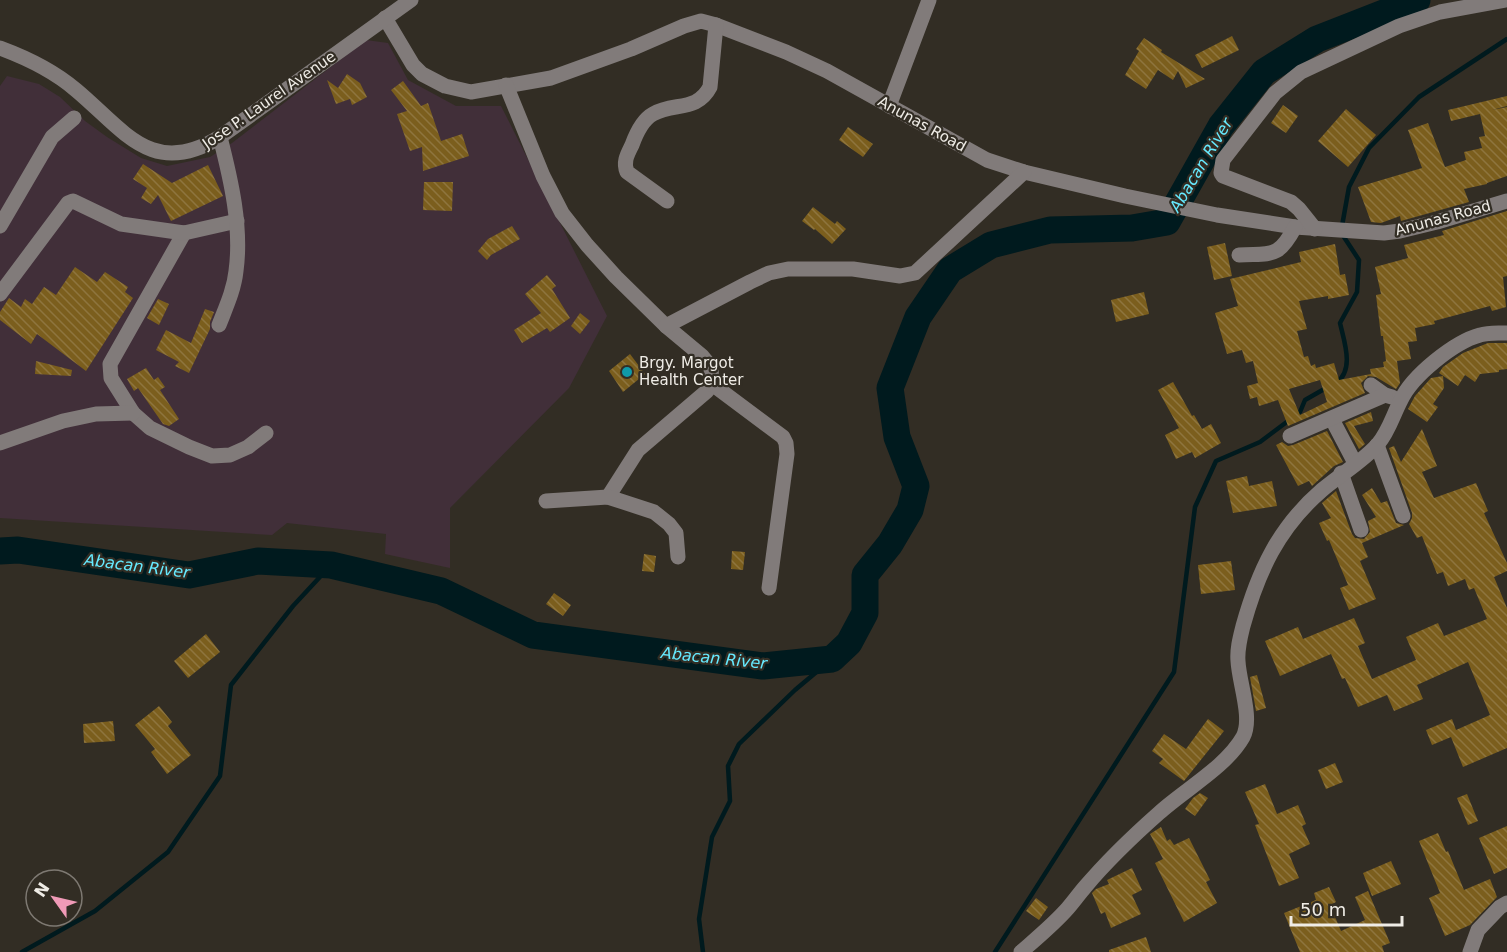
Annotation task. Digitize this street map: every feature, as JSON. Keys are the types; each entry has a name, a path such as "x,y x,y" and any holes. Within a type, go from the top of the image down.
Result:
{"street":[{"name":"Jose P. Laurel Avenue","path":"0,48 55,74 115,126 144,146 175,154 204,147 220,137 411,0"},
{"path":"889,106 929,0"},
{"path":"1319,229 1291,202 1221,173 1223,160 1275,93 1301,72 1399,26 1440,12 1505,0"},
{"name":"Anunas Road","path":"385,18 413,65 431,80 458,91 471,92 506,84 530,83 573,71 596,60 631,50 684,26 701,21 716,24 808,61 980,156 1005,167 1125,196 1295,227 1384,233 1400,231 1507,201"},
{"path":"667,201 627,172 624,166 639,129 653,114 692,104 700,101 706,95 710,87 716,24"},
{"path":"506,84 543,176 562,213 587,246 666,326 702,356 711,367 712,384 707,391 638,450 608,497"},
{"path":"0,226 52,137 74,118"},
{"path":"219,325 231,294 236,272 237,221 230,176 220,137"},
{"path":"666,326 750,282 769,273 788,268 853,269 900,276 915,273 1024,172"},
{"path":"0,294 68,203 73,201 121,224 184,233 237,221"},
{"path":"1239,255 1277,252 1287,242 1295,227"},
{"path":"184,233 110,364 111,378 133,412 150,428 212,456 230,455 248,447 266,433"},
{"path":"1021,952 1067,909 1085,886 1134,837 1161,811 1212,772 1244,736 1246,723 1238,648 1258,579 1273,546 1317,495 1377,445 1393,420 1401,399 1415,379 1469,339 1481,334 1507,333"},
{"path":"712,384 783,437 786,444 787,454 769,588"},
{"path":"1371,385 1385,395 1401,399"},
{"path":"1290,436 1385,395"},
{"path":"0,443 63,421 96,414 133,412"},
{"path":"1335,425 1355,463"},
{"path":"1377,445 1403,516"},
{"path":"1341,473 1361,530"},
{"path":"546,501 608,497 654,512 676,532 678,556"},
{"path":"1470,952 1478,930 1500,907 1507,903"}],"shaded area":[{"path":"366,40 388,43 408,80 456,106 501,106 607,316 569,388 450,508 450,568 385,554 386,534 287,523 272,535 0,518 0,86 7,76 39,84 60,97 85,121 107,137 141,158 167,166 210,157 232,143"}],"building":[{"path":"1232,36 1239,50 1202,68 1195,55"},
{"path":"1144,38 1162,50 1161,52 1205,79 1186,88 1178,71 1173,80 1158,70 1146,89 1125,75 1139,51 1136,49"},
{"path":"347,74 360,83 367,97 352,105 350,99 336,104 327,80 338,88"},
{"path":"403,81 421,106 428,103 441,141 462,134 469,156 423,171 422,147 410,151 397,114 407,111 391,90"},
{"path":"1507,96 1507,106 1492,110 1507,107 1507,176 1487,184 1464,189 1469,202 1401,221 1400,216 1381,223 1371,222 1358,187 1422,168 1408,130 1428,123 1445,167 1466,160 1464,152 1482,148 1479,137 1485,136 1480,114 1451,121 1448,110"},
{"path":"1283,105 1298,116 1286,133 1271,123"},
{"path":"1346,109 1376,135 1348,167 1318,141"},
{"path":"848,127 873,144 863,157 839,140"},
{"path":"143,164 172,183 208,165 223,196 171,221 158,195 151,204 141,198 147,188 133,179"},
{"path":"424,182 453,182 452,211 423,210"},
{"path":"813,207 835,224 837,221 846,229 832,244 802,221"},
{"path":"1507,211 1507,276 1503,277 1506,307 1492,311 1490,306 1415,328 1417,341 1408,342 1411,359 1397,361 1400,383 1396,389 1376,377 1368,376 1361,383 1365,393 1288,426 1278,400 1259,406 1257,397 1250,399 1247,386 1258,383 1253,361 1246,363 1242,350 1227,354 1215,313 1238,306 1230,279 1301,262 1299,252 1335,244 1340,275 1345,274 1349,295 1299,301 1307,329 1297,331 1304,357 1308,356 1311,366 1315,364 1316,368 1334,363 1339,380 1371,374 1370,369 1384,367 1383,362 1386,361 1376,295 1381,294 1375,267 1408,258 1404,245 1444,235 1442,231","holes":["1320,380 1327,402 1300,415 1289,389"]},
{"path":"512,226 520,239 491,255 487,260 478,251 488,239"},
{"path":"1225,243 1232,276 1214,280 1207,247"},
{"path":"75,267 97,282 105,272 128,287 125,292 133,298 86,371 37,334 31,344 0,320 0,312 9,298 21,307 25,299 32,304 44,287 56,295"},
{"path":"547,275 556,286 552,289 570,318 550,332 547,328 522,343 514,330 541,313 525,294"},
{"path":"1144,292 1149,314 1116,322 1111,300"},
{"path":"158,299 169,304 159,325 147,318"},
{"path":"205,309 214,312 210,329 189,373 175,366 179,362 156,350 166,330 191,343"},
{"path":"580,313 590,321 580,334 571,326"},
{"path":"1488,343 1507,343 1507,369 1480,374 1475,382 1465,375 1458,386 1439,373 1443,367 1463,353"},
{"name":"Brgy. Margot Health Center","path":"630,354 645,374 623,392 609,371"},
{"path":"36,361 72,370 71,376 35,374"},
{"path":"146,368 154,380 158,377 165,387 160,390 179,419 169,426 163,424 138,388 134,391 127,379"},
{"path":"1443,376 1444,388 1433,404 1438,407 1427,422 1408,409 1415,396 1431,378"},
{"path":"1173,382 1202,429 1211,424 1221,443 1195,458 1192,452 1176,459 1165,435 1179,428 1158,390"},
{"path":"1371,412 1373,421 1354,426 1365,444 1359,449 1345,423"},
{"path":"1422,429 1437,466 1422,472 1434,498 1476,483 1488,511 1484,513 1507,563 1507,571 1494,577 1507,608 1507,748 1463,767 1451,737 1432,745 1426,730 1452,719 1456,730 1490,715 1468,662 1417,685 1423,699 1394,711 1387,695 1358,707 1331,654 1280,676 1265,641 1298,627 1303,639 1354,618 1365,643 1358,646 1372,679 1416,660 1406,637 1438,623 1444,636 1487,619 1474,588 1469,590 1465,579 1448,586 1443,572 1437,574 1422,536 1417,538 1409,524 1412,513 1389,448 1394,446 1401,462"},
{"path":"1327,431 1343,462 1334,466 1312,486 1309,481 1298,486 1276,445 1282,442 1288,446 1293,445"},
{"path":"1247,476 1249,486 1272,481 1277,506 1233,513 1226,481"},
{"path":"1372,488 1381,503 1387,501 1396,523 1404,525 1362,543 1368,557 1360,561 1376,599 1349,610 1340,588 1348,585 1329,540 1327,541 1319,523 1331,518 1322,503 1336,491 1352,534 1355,538 1364,539 1370,532 1368,521 1376,517 1362,495"},
{"path":"732,551 745,552 743,570 731,569"},
{"path":"644,554 656,556 654,572 642,571"},
{"path":"1231,561 1235,590 1201,594 1198,565"},
{"path":"554,593 571,605 563,616 546,604"},
{"path":"206,634 220,652 188,678 174,661"},
{"path":"1257,675 1266,708 1256,711 1250,677"},
{"path":"159,706 172,722 168,726 191,755 167,774 151,752 155,749 135,725"},
{"path":"1208,719 1224,731 1184,781 1159,763 1163,759 1152,751 1164,734 1186,749"},
{"path":"113,721 115,741 84,743 83,724"},
{"path":"1335,763 1343,782 1326,789 1318,770"},
{"path":"1265,784 1277,814 1298,805 1306,824 1302,826 1310,844 1289,854 1299,878 1279,886 1255,825 1259,824 1245,792"},
{"path":"1200,793 1208,798 1195,816 1185,809"},
{"path":"1467,794 1478,821 1468,825 1457,798"},
{"path":"1507,826 1507,868 1494,874 1479,838"},
{"path":"1161,827 1167,841 1170,839 1174,845 1189,838 1210,880 1206,882 1217,903 1184,922 1155,863 1163,859 1150,834"},
{"path":"1438,833 1464,890 1490,879 1497,897 1470,925 1445,936 1429,898 1440,893 1419,841"},
{"path":"1391,861 1401,884 1372,896 1363,873"},
{"path":"1132,868 1142,890 1132,895 1141,914 1111,928 1105,912 1101,914 1092,893 1109,884 1107,880"},
{"path":"1329,887 1336,902 1330,905 1341,931 1365,920 1355,897 1368,891 1390,943 1382,946 1384,952 1300,952 1284,913 1316,900 1314,893"},
{"path":"1036,898 1048,907 1039,920 1026,911"},
{"path":"1146,937 1151,952 1109,952 1109,950"}],"waterway":[{"name":"Abacan River","path":"0,551 18,550 189,575 258,561 331,565 441,591 533,635 763,666 832,659 849,643 865,613 865,575 890,544 910,510 916,486 897,437 890,388 918,317 950,270 991,245 1050,230 1132,228 1167,222 1221,126 1264,72 1317,39 1417,0"},
{"path":"1342,226 1349,187 1369,148 1419,97 1507,39"},
{"path":"1336,383 1342,377 1347,363 1346,346 1340,323 1357,292 1359,260 1342,234"},
{"path":"995,952 1174,672 1195,507 1216,461 1260,442 1300,412 1305,400 1326,388"},
{"path":"22,952 95,911 168,852 220,776 231,685 293,606 331,565"},
{"path":"703,952 699,919 712,837 730,801 728,766 739,744 795,690 832,659"}],"place":[{"name":"Brgy. Margot Health Center","path":"627,372"}]}
